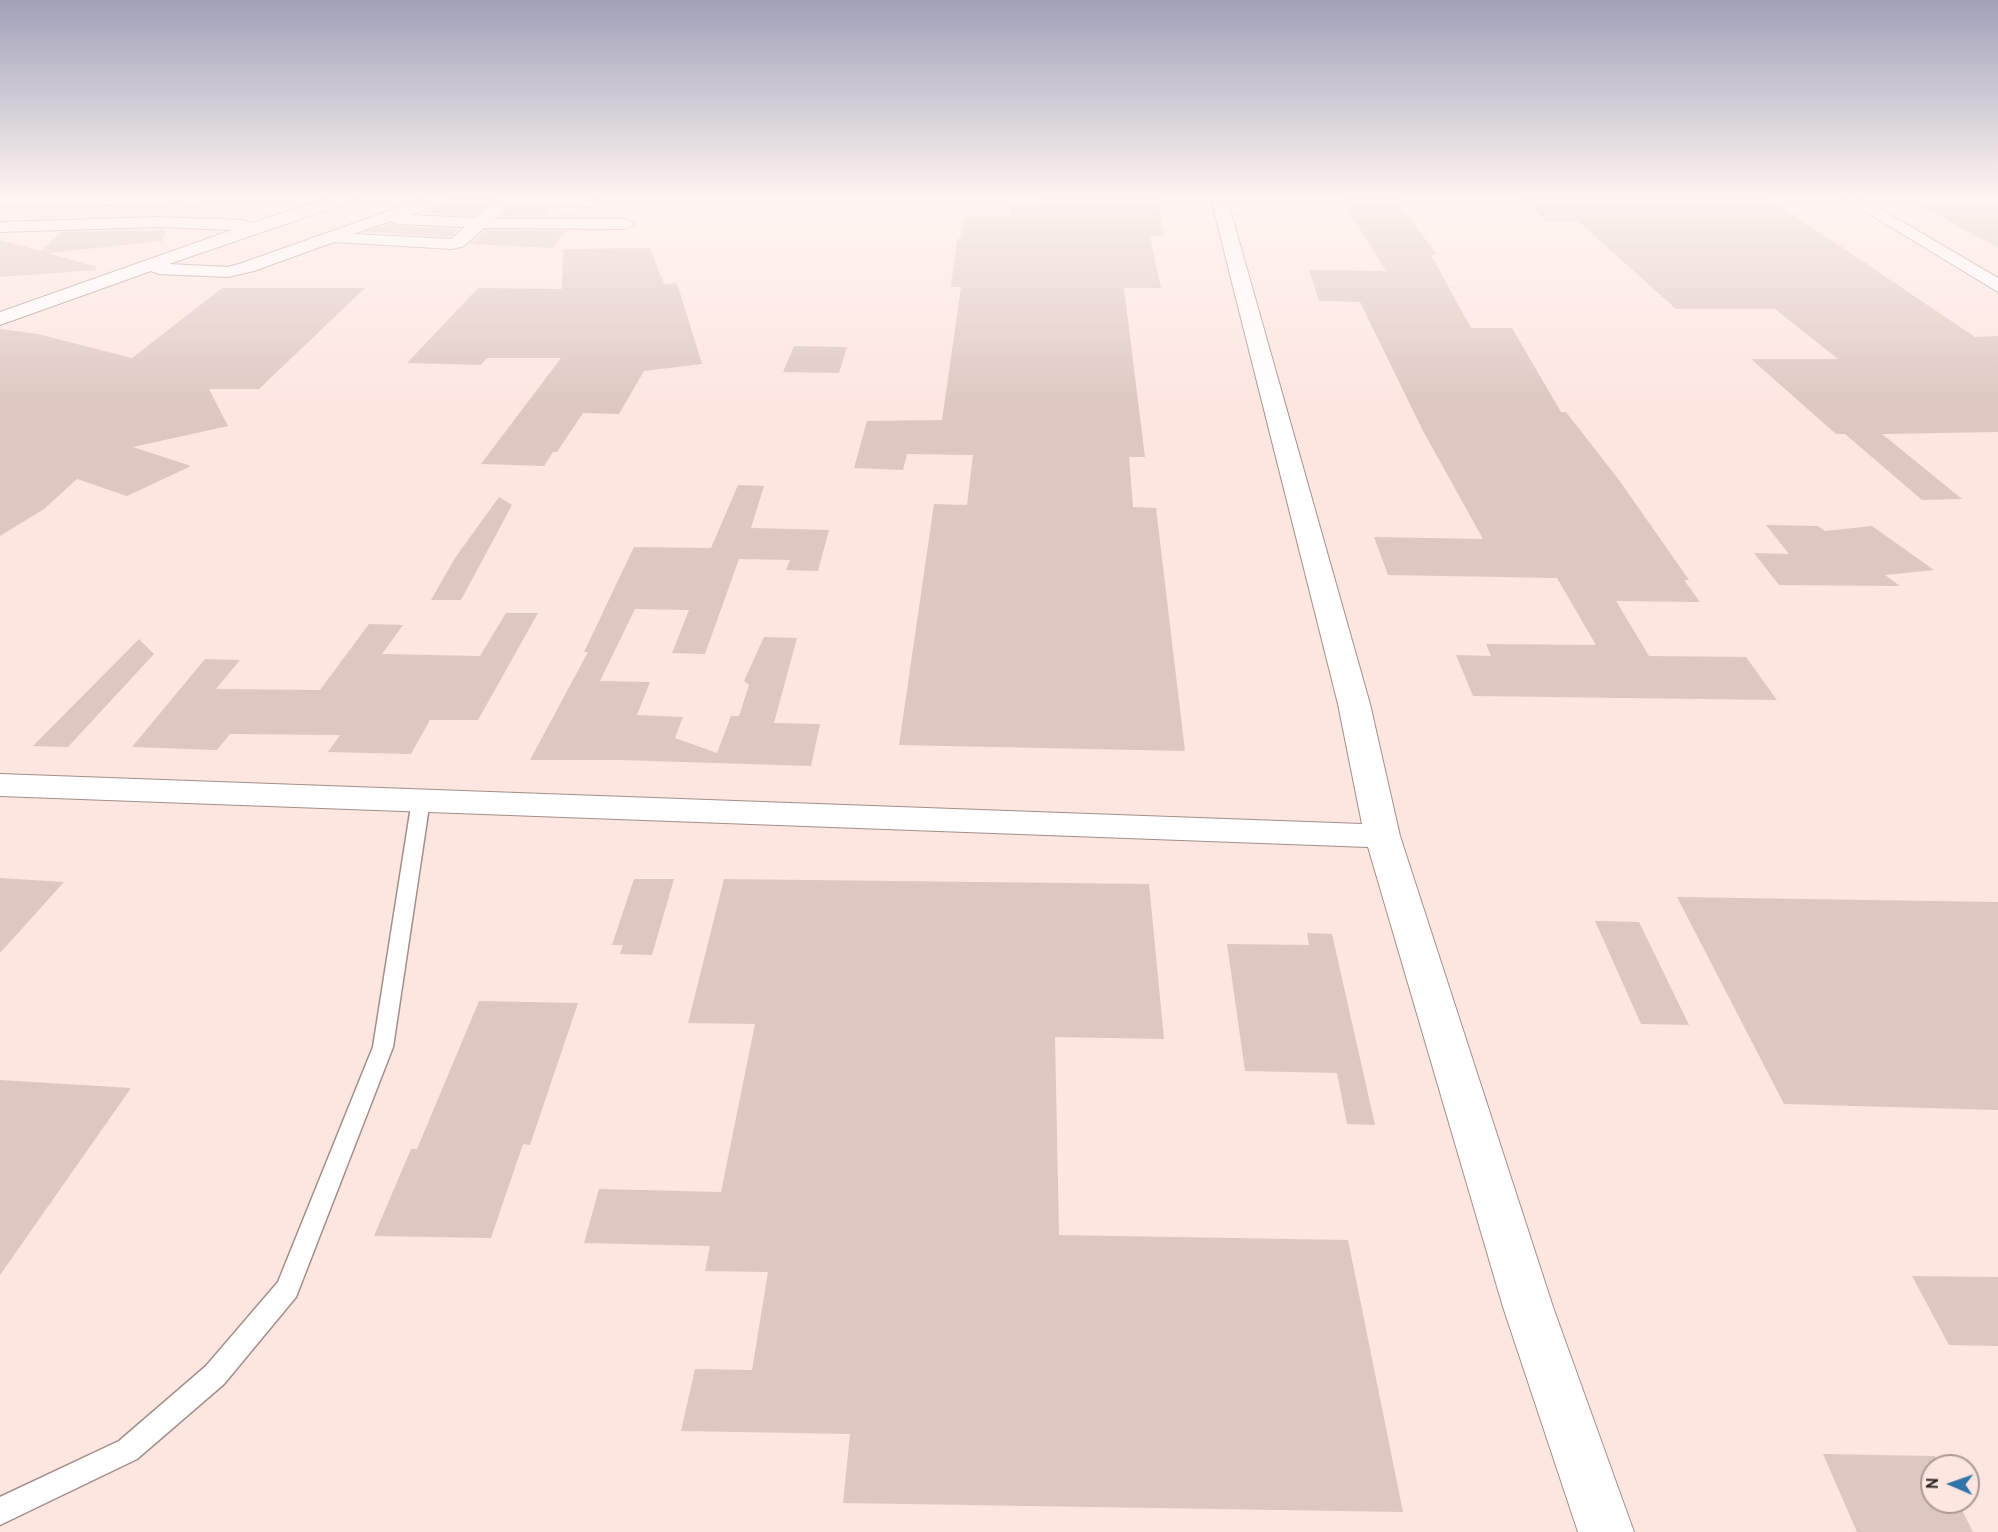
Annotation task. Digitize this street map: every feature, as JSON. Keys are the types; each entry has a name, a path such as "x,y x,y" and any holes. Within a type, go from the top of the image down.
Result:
{"street":[{"path":"0,319 149,266"},
{"path":"145,268 228,272 249,266"},
{"path":"1237,266 1351,692 1382,836 1527,1307 1606,1532"},
{"path":"1965,266 1998,286"},
{"path":"20,293 72,292"},
{"path":"0,785 1382,836"}],"lane":[{"path":"0,1511 128,1450 216,1375 287,1289 383,1047 421,800"}],"building":[{"path":"0,266 97,267 96,270 0,277"},
{"path":"563,266 657,266 664,284 677,283 702,364 644,371 619,414 583,413 557,452 553,452 544,466 481,464 561,358 487,358 481,365 407,363 478,288 562,289"},
{"path":"954,266 1156,266 1161,288 1124,288 1145,457 1129,457 1133,507 1156,508 1185,751 899,745 934,504 967,505 973,455 907,454 903,470 854,468 867,421 942,420 961,287 951,287"},
{"path":"1383,266 1437,266 1471,328 1512,328 1561,412 1566,412 1619,480 1689,580 1684,580 1700,602 1616,601 1649,656 1746,657 1777,700 1473,696 1456,655 1491,656 1486,644 1596,645 1557,578 1388,575 1374,537 1483,539 1422,429 1360,302 1319,301 1309,270 1386,271"},
{"path":"1629,266 1870,266 1975,337 1998,336 1998,432 1882,434 1962,499 1922,500 1845,434 1836,434 1751,359 1838,359 1775,309 1676,309"},
{"path":"222,288 365,288 259,389 209,389 228,426 133,447 191,466 127,496 77,479 44,509 0,536 0,329 38,334 132,358"},
{"path":"794,346 847,347 839,373 783,372"},
{"path":"738,485 764,486 751,528 829,530 818,571 786,570 790,560 739,559 705,654 672,653 689,610 635,609 600,681 650,682 637,715 683,717 675,738 717,753 731,716 739,716 749,685 744,681 764,637 797,638 774,723 820,724 811,766 619,760 530,760 588,652 584,652 634,547 711,548"},
{"path":"499,497 512,505 461,600 431,600 455,558"},
{"path":"1766,525 1818,526 1825,531 1872,526 1934,570 1885,575 1900,586 1779,585 1754,553 1789,554"},
{"path":"506,613 538,613 478,720 430,720 411,754 328,752 340,735 230,734 217,750 132,747 205,659 240,660 216,689 320,690 369,624 403,625 382,654 480,656"},
{"path":"139,639 154,654 68,747 33,746"},
{"path":"0,878 64,882 0,953"},
{"path":"634,879 674,879 652,955 620,954 623,945 612,945"},
{"path":"724,879 1149,884 1164,1039 1055,1037 1059,1235 1348,1240 1403,1512 843,1503 850,1434 681,1431 695,1369 752,1370 768,1272 705,1271 710,1246 584,1243 599,1189 721,1192 755,1024 688,1023"},
{"path":"1677,897 1998,902 1998,1110 1784,1104"},
{"path":"1595,921 1639,922 1689,1025 1641,1024"},
{"path":"1307,933 1332,934 1375,1125 1347,1124 1337,1073 1245,1071 1227,944 1309,945"},
{"path":"479,1001 578,1003 530,1145 523,1144 491,1238 374,1236 411,1149 417,1149"},
{"path":"0,1080 131,1088 0,1275"},
{"path":"1912,1276 1998,1277 1998,1346 1949,1345"},
{"path":"1823,1454 1920,1456 1920,1514 1964,1514 1973,1532 1857,1532"}]}
